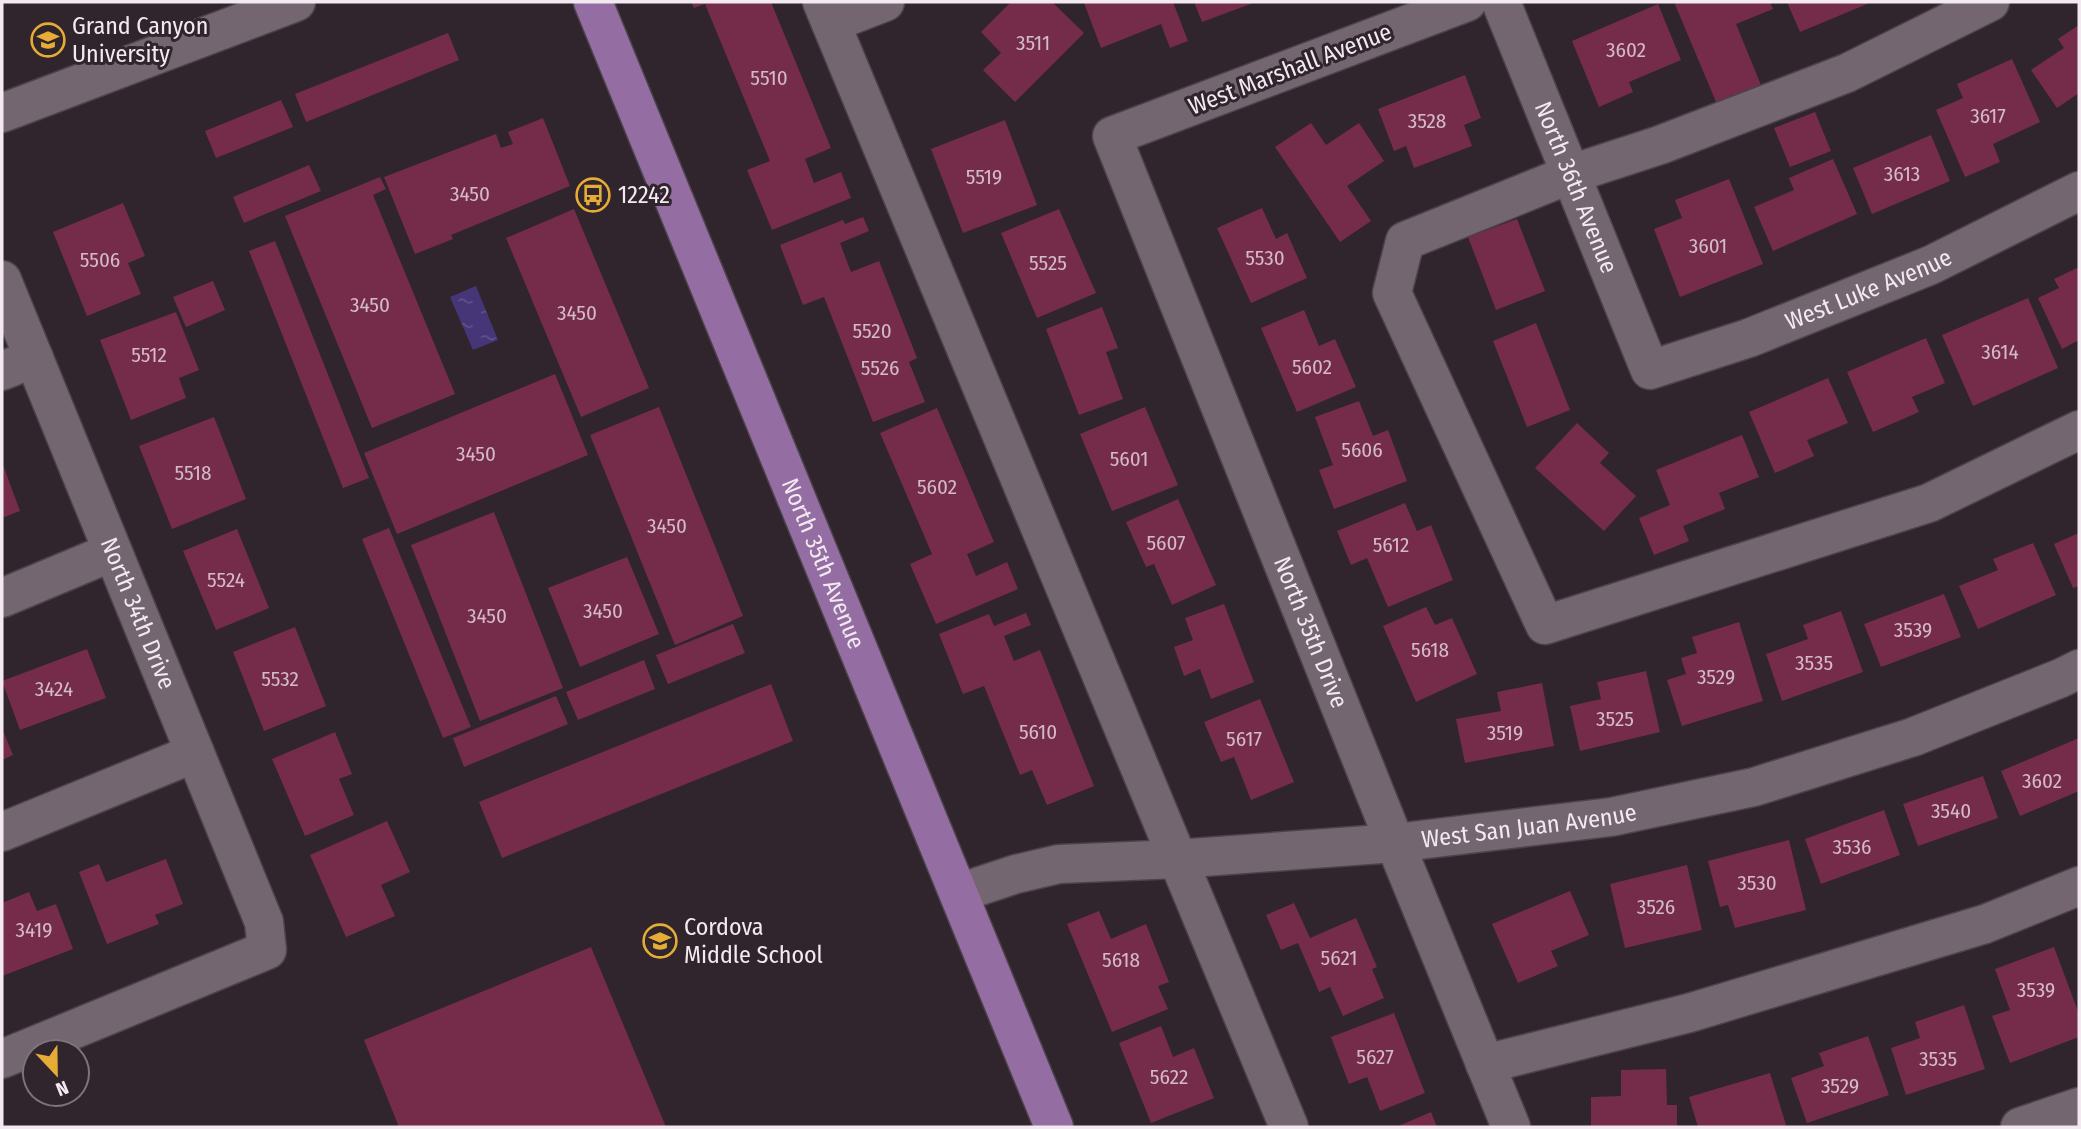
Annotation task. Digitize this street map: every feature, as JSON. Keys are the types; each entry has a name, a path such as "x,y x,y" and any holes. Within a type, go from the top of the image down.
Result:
{"main road":[{"name":"North 35th Avenue","path":"593,2 1054,1127"}],"street":[{"path":"2,113 296,2"},
{"path":"885,2 827,12 1289,1127"},
{"name":"West Marshall Avenue","path":"1112,136 1467,2"},
{"name":"North 36th Avenue","path":"1501,2 1650,370"},
{"path":"1990,2 1847,73 1660,145 1571,174 1405,241 1392,293 1545,625 1928,503 2079,430"},
{"name":"North 35th Drive","path":"1112,136 1511,1127"},
{"name":"West Luke Avenue","path":"1650,370 1749,338 1931,265 2079,191"},
{"name":"North 34th Drive","path":"2,280 18,365 112,552 264,922 267,950 2,1059"},
{"path":"2,598 112,552"},
{"name":"West San Juan Avenue","path":"959,893 1010,876 1059,864 1177,859 1395,843 1611,817 1754,787 1913,737 2079,669"},
{"path":"2,832 195,753"},
{"path":"1485,1064 1689,1013 1985,923 2079,886"},
{"path":"2020,1127 2079,1107"}],"water":[{"path":"476,286 498,340 473,350 450,297"}],"building":[{"path":"691,2 771,2 831,148 805,159 814,183 841,172 851,198 772,230 747,170 770,161 705,4 694,8"},
{"path":"1011,2 1052,2 1084,33 1015,102 983,70 1001,53 981,32"},
{"path":"1173,2 1188,41 1170,48 1161,24 1101,48 1084,3"},
{"path":"1194,2 1256,2 1202,22"},
{"path":"1674,2 1770,2 1773,9 1736,24 1763,90 1719,109"},
{"path":"1787,2 1872,2 1800,32"},
{"path":"1658,4 1681,60 1629,82 1633,92 1599,107 1572,41"},
{"path":"2079,25 2079,93 2057,108 2031,70 2064,48 2058,39"},
{"path":"448,33 459,60 306,122 295,94"},
{"path":"2012,59 2040,122 1993,144 2000,162 1965,177 1936,110 1963,98 1957,84"},
{"path":"1465,75 1481,118 1464,125 1472,146 1414,168 1406,146 1394,151 1378,109"},
{"path":"281,100 293,127 216,158 205,131"},
{"path":"1815,112 1831,151 1790,167 1774,128"},
{"path":"543,118 570,186 451,235 453,239 415,254 384,177 496,134 501,148 513,144 508,132"},
{"path":"1005,120 1037,205 963,233 931,149"},
{"path":"1311,123 1326,145 1359,123 1384,161 1347,186 1371,221 1340,242 1275,147"},
{"path":"1931,135 1950,181 1872,214 1853,168"},
{"path":"1833,159 1857,214 1773,251 1754,207 1794,190 1789,178"},
{"path":"309,165 321,191 244,223 233,197"},
{"path":"380,177 386,189 373,195 455,394 372,428 285,216"},
{"path":"592,178 599,197 591,200 584,181"},
{"path":"1729,179 1763,264 1680,297 1654,229 1682,218 1675,200"},
{"path":"123,203 145,256 128,263 141,294 87,316 53,232"},
{"path":"1262,208 1276,239 1287,233 1307,278 1251,303 1217,228"},
{"path":"574,209 649,388 581,417 506,238"},
{"path":"1059,209 1096,293 1037,318 1001,233"},
{"path":"863,217 869,231 840,243 851,272 879,261 917,358 909,362 925,402 873,422 824,297 803,305 780,245 843,220 845,224"},
{"path":"1517,219 1545,291 1496,310 1468,237"},
{"path":"275,241 369,478 343,488 249,251"},
{"path":"2079,267 2079,340 2062,349 2038,298 2059,288 2054,279"},
{"path":"213,281 225,310 186,327 173,297"},
{"path":"2028,298 2058,368 1973,406 1942,335"},
{"path":"1102,307 1118,348 1106,352 1123,399 1079,415 1046,329"},
{"path":"1304,310 1319,346 1335,339 1356,387 1297,412 1261,328"},
{"path":"176,312 199,370 179,378 186,398 131,420 100,340"},
{"path":"1536,323 1570,410 1527,427 1493,341"},
{"path":"1926,338 1945,383 1912,397 1919,412 1873,432 1847,372"},
{"path":"555,374 588,455 397,534 364,453"},
{"path":"1828,378 1848,423 1807,440 1814,456 1775,473 1749,412"},
{"path":"1359,401 1373,436 1388,430 1407,481 1334,509 1319,470 1333,465 1315,417"},
{"path":"659,407 743,616 675,645 590,435"},
{"path":"1145,407 1178,485 1112,511 1080,434"},
{"path":"937,408 994,542 967,554 976,576 1007,562 1018,589 936,624 910,564 932,554 880,433"},
{"path":"214,417 246,499 172,529 139,446"},
{"path":"1577,423 1609,453 1600,463 1636,496 1604,531 1535,468"},
{"path":"1742,435 1759,477 1719,493 1725,509 1683,526 1689,541 1654,555 1639,518 1670,505 1656,470"},
{"path":"2,462 20,511 2,518"},
{"path":"1178,499 1216,585 1172,605 1154,564 1146,567 1126,522"},
{"path":"1405,503 1417,531 1431,525 1453,580 1388,607 1367,558 1351,565 1337,531"},
{"path":"494,512 563,688 480,721 411,545"},
{"path":"389,528 471,727 443,738 362,539"},
{"path":"237,529 269,608 216,630 183,551"},
{"path":"2079,533 2079,586 2073,588 2054,544"},
{"path":"2033,543 2056,595 1978,629 1959,586 1998,570 1993,559"},
{"path":"627,557 659,634 580,667 548,588"},
{"path":"1944,594 1961,637 1881,667 1864,624"},
{"path":"1224,604 1254,682 1211,699 1200,669 1184,676 1174,647 1193,640 1185,618"},
{"path":"1426,607 1435,625 1452,618 1477,674 1416,702 1383,626"},
{"path":"1841,611 1863,672 1782,701 1766,654 1808,639 1803,625"},
{"path":"1026,613 1031,625 1004,636 1014,661 1040,650 1094,786 1047,805 1032,770 1020,775 984,686 963,694 939,634 989,614 994,626"},
{"path":"1739,622 1763,701 1682,726 1667,680 1686,674 1681,658 1697,653 1692,637"},
{"path":"733,624 745,653 668,684 656,655"},
{"path":"295,627 326,706 264,731 233,652"},
{"path":"87,649 106,698 20,730 2,681"},
{"path":"644,660 655,689 578,720 566,692"},
{"path":"1646,671 1660,732 1580,751 1570,706 1601,699 1597,682"},
{"path":"1542,683 1554,746 1465,763 1456,719 1501,711 1497,692"},
{"path":"771,684 793,741 502,858 479,802"},
{"path":"556,696 568,724 464,767 453,738"},
{"path":"1260,699 1294,782 1251,800 1234,757 1221,762 1204,722"},
{"path":"2,728 13,755 2,760"},
{"path":"335,732 352,774 339,779 354,815 305,836 272,759"},
{"path":"2079,738 2079,791 2020,816 2001,771"},
{"path":"1983,776 1998,818 1918,846 1903,804"},
{"path":"1884,810 1900,855 1821,884 1805,839"},
{"path":"387,821 410,872 381,885 395,916 346,937 310,855"},
{"path":"1789,840 1806,910 1735,928 1728,905 1720,907 1708,861"},
{"path":"166,859 183,904 155,915 159,924 107,944 79,872 99,864 106,882"},
{"path":"1687,865 1702,930 1625,948 1610,884"},
{"path":"1570,891 1589,935 1551,951 1558,966 1518,983 1492,924"},
{"path":"29,892 37,911 56,904 73,949 2,976 2,903"},
{"path":"1294,903 1310,938 1356,918 1377,967 1372,969 1384,998 1343,1016 1330,987 1319,992 1298,943 1281,950 1266,915"},
{"path":"1099,911 1111,939 1146,924 1169,982 1158,986 1168,1009 1112,1032 1067,924"},
{"path":"591,947 666,1127 399,1127 364,1040"},
{"path":"2054,947 2079,1014 2079,1037 2010,1063 1992,1016 2010,1010 1995,969"},
{"path":"1964,1005 1985,1069 1906,1095 1891,1048 1920,1038 1915,1022"},
{"path":"1394,1013 1425,1093 1380,1111 1367,1077 1349,1084 1331,1037"},
{"path":"1161,1026 1173,1057 1194,1048 1214,1098 1151,1123 1119,1043"},
{"path":"1868,1036 1889,1095 1807,1123 1791,1078 1824,1066 1819,1053"},
{"path":"1666,1069 1667,1105 1677,1105 1677,1127 1591,1127 1591,1097 1621,1096 1621,1070"},
{"path":"1770,1073 1786,1125 1698,1127 1689,1097"},
{"path":"1431,1112 1437,1127 1396,1127"}],"place":[{"name":"Grand Canyon University","path":"48,40"},
{"name":"12242","path":"593,195"},
{"name":"Cordova Middle School","path":"660,941"}]}
